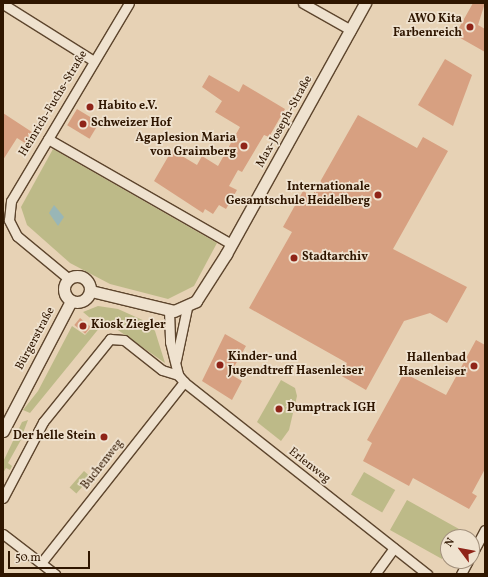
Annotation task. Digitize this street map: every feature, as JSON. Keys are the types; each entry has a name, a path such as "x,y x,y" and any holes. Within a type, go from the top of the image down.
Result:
{"street":[{"name":"Heinrich-Fuchs-Straße","path":"69,279 17,236 6,223 14,194 129,3"},
{"path":"303,3 350,30"},
{"name":"Max-Joseph-Straße","path":"187,308 205,290 365,3"},
{"path":"3,4 94,61"},
{"path":"48,139 231,244"},
{"path":"82,276 89,282 91,291 84,301 71,301 64,291 69,279 82,276"},
{"path":"91,291 169,310 187,308"},
{"name":"Bürgerstraße","path":"3,431 71,301"},
{"name":"Erlenweg","path":"176,360 187,308"},
{"name":"Erlenweg","path":"169,310 170,342 176,360 178,374 184,382 427,574"},
{"path":"3,498 43,422 110,339 124,340 162,370 178,374"},
{"name":"Buchenweg","path":"40,563 184,382"},
{"path":"480,539 485,530"},
{"path":"3,534 55,574"},
{"path":"374,574 394,548"}],"shaded area":[{"path":"53,149 217,243 194,286 168,299 110,284 70,263 27,225 21,207"},
{"path":"98,306 118,309 147,322 155,331 165,363 105,321 30,413 23,410 38,391 72,326 85,335 96,323 83,312"},
{"name":"Pumptrack IGH","path":"281,380 295,388 297,396 289,430 281,441 257,422"},
{"path":"28,420 23,433 28,436 26,440 22,438 8,463 12,466 10,470 6,468 3,473 3,462 22,422"},
{"path":"84,471 91,477 76,494 70,488"},
{"path":"364,472 395,490 382,513 351,495"},
{"path":"407,500 459,529 440,529 440,558 390,530"}],"water":[{"path":"54,205 64,217 58,226 49,213"}],"building":[{"name":"AWO Kita Farbenreich","path":"473,3 485,3 478,25 485,29 485,52 455,35"},
{"path":"445,59 472,75 453,126 418,105"},
{"name":"Agaplesion Maria von Graimberg","path":"209,75 239,92 243,84 285,109 269,137 264,135 242,172 238,170 229,186 237,190 226,209 219,205 213,214 205,209 203,213 154,181 172,150 197,165 202,156 218,166 240,127 215,112 222,101 202,87"},
{"name":"Schweizer Hof","path":"77,109 99,122 90,139 67,125"},
{"path":"3,113 35,134 28,145 17,138 3,160"},
{"name":"Internationale Gesamtschule Heidelberg","path":"358,115 417,148 423,137 448,151 393,249 467,287 447,323 430,313 404,321 366,390 340,375 347,363 249,308 292,232 283,227 303,191 312,196"},
{"name":"Kiosk Ziegler","path":"80,318 91,327 85,334 74,325"},
{"name":"Kinder- und Jugendtreff Hasenleiser","path":"225,334 246,346 230,374 242,381 232,400 202,381"},
{"path":"476,340 485,345 485,469 472,493 477,496 469,509 413,478 409,486 363,461 372,443 367,440 404,373 446,395"}],"place":[{"name":"AWO Kita Farbenreich","path":"470,27"},
{"name":"Habito e.V.","path":"90,107"},
{"name":"Schweizer Hof","path":"83,124"},
{"name":"Agaplesion Maria von Graimberg","path":"244,146"},
{"name":"Internationale Gesamtschule Heidelberg","path":"378,195"},
{"name":"Stadtarchiv","path":"294,258"},
{"name":"Kiosk Ziegler","path":"83,326"},
{"name":"Kinder- und Jugendtreff Hasenleiser","path":"220,365"},
{"name":"Hallenbad Hasenleiser","path":"474,366"},
{"name":"Pumptrack IGH","path":"279,409"},
{"name":"Der helle Stein","path":"104,437"}]}
